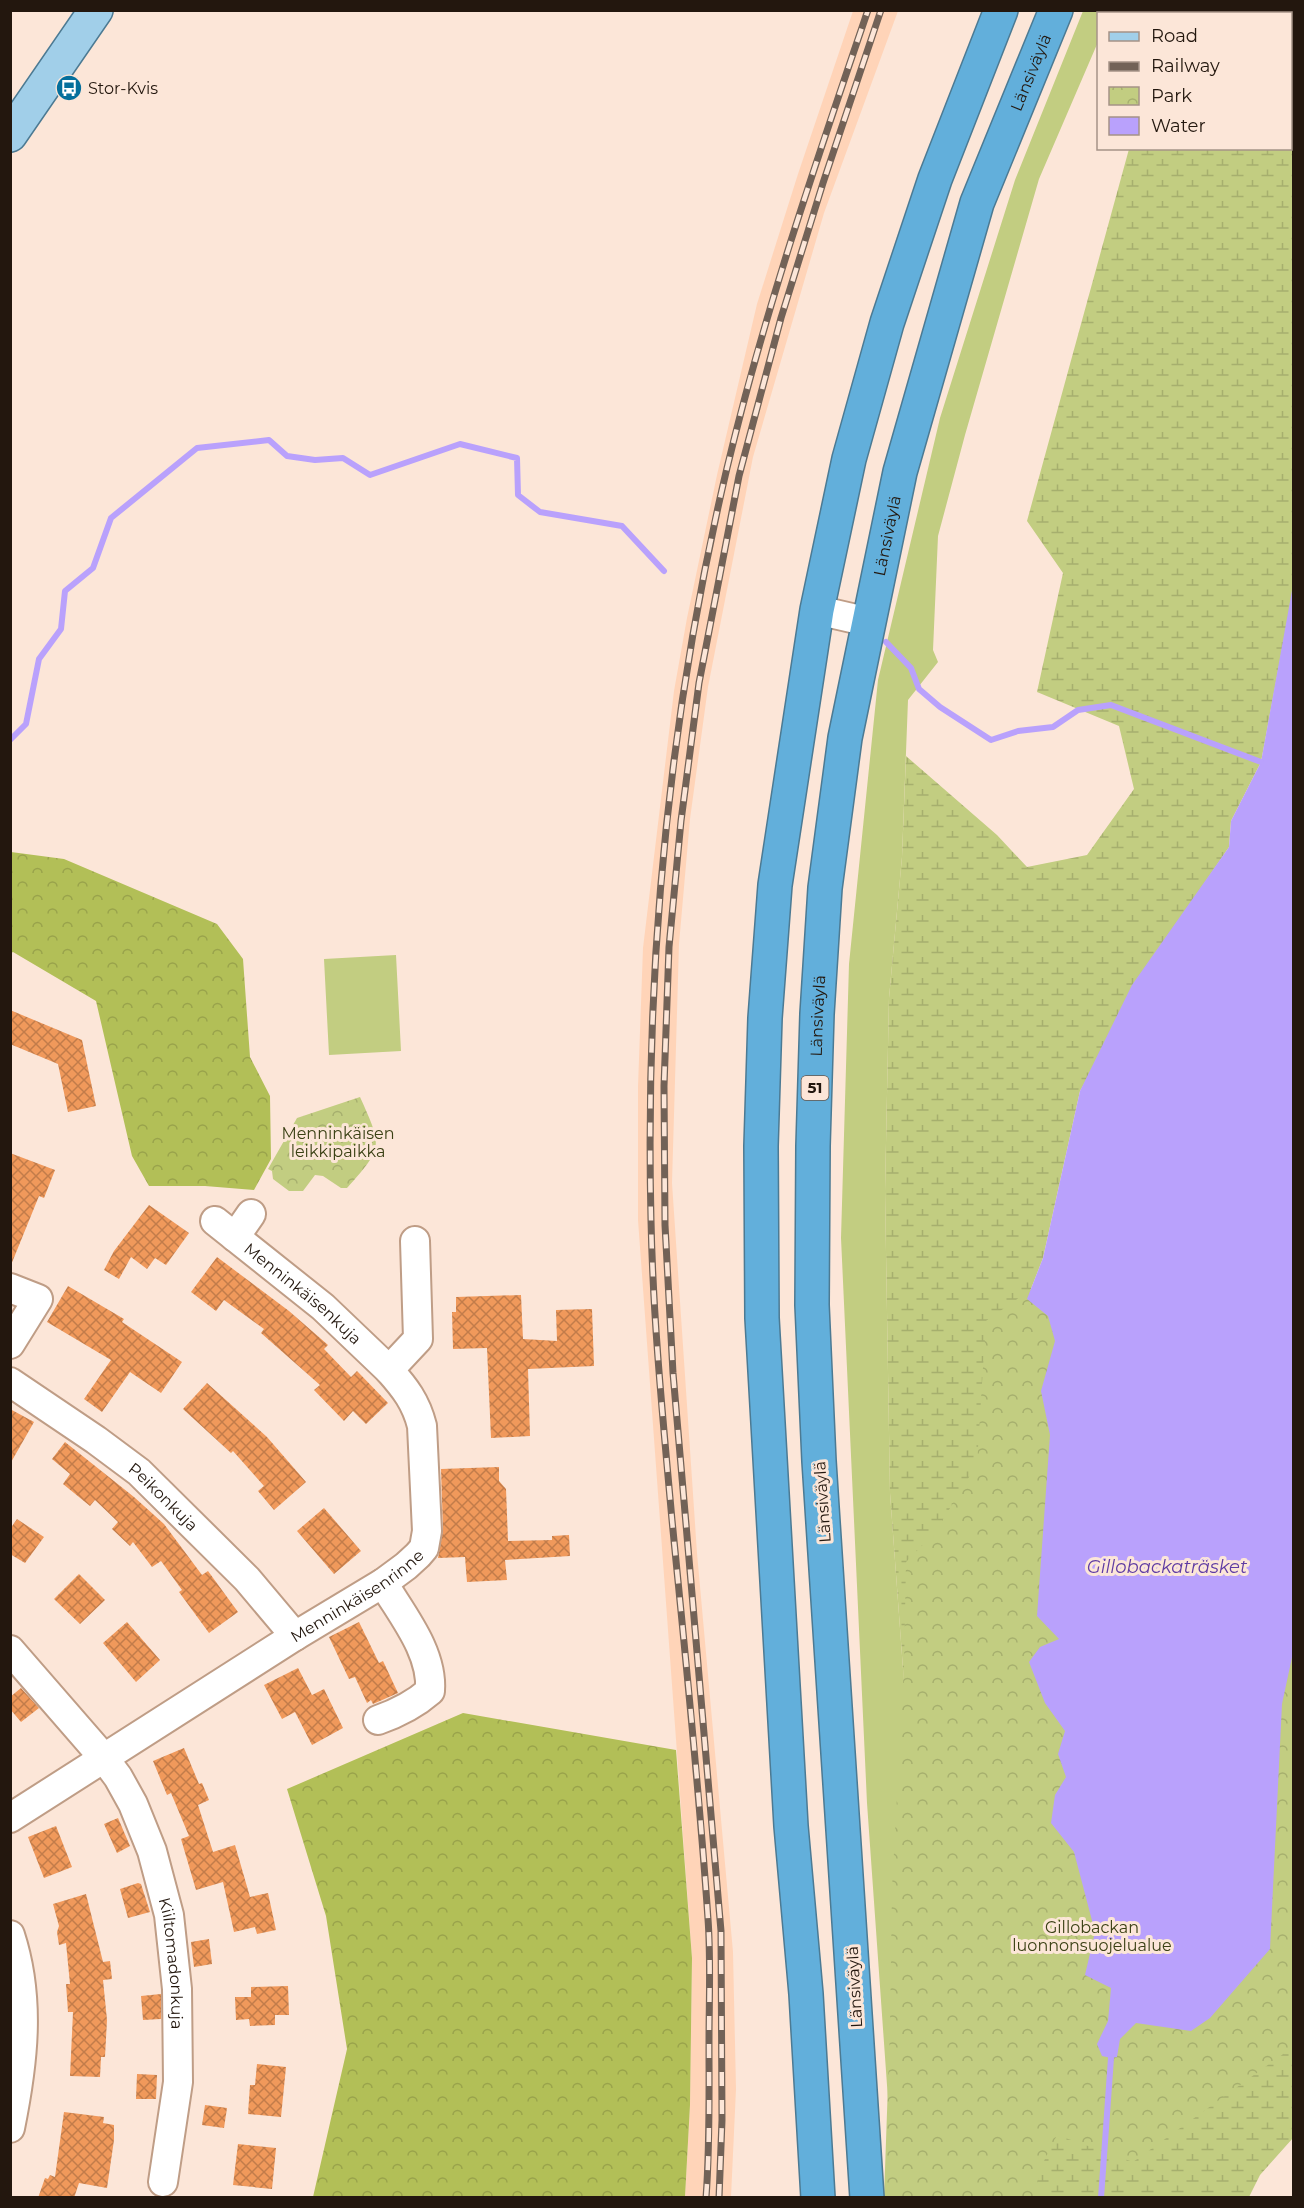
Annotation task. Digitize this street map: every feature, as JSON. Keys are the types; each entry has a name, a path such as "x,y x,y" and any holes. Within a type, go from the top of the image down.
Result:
{"highway":[{"path":"818,2198 806,1994 791,1826 762,1318 761,1146 765,1018 775,885 817,610 849,459 887,323 935,179 1001,10"},
{"name":"Länsiväylä","path":"867,2198 819,1461 812,1294 817,1014 825,888 845,738 900,472 977,203 1056,10"}],"main road":[{"path":"10,135 96,10"}],"street":[{"path":"817,610 869,622"},
{"name":"Menninkäisenkuja","path":"234,1224 389,1370"},
{"path":"389,1370 418,1339 415,1241"},
{"path":"10,1288 38,1299 10,1344"},
{"name":"Menninkäisenrinne","path":"10,1818 295,1636 383,1583 418,1556 424,1548 427,1531 422,1426 418,1409 411,1395 389,1370"},
{"name":"Peikonkuja","path":"10,1382 139,1472 247,1579 295,1636"},
{"path":"378,1720 402,1711 417,1702 430,1690 431,1675 420,1646 383,1583"},
{"name":"Kiiltomadonkuja","path":"10,1650 104,1757 133,1804 152,1851 169,1915 174,1954 178,2082 163,2182"},
{"path":"10,1935 21,1982 23,2034 19,2081 10,2128"}],"shaded area":[{"path":"853,11 898,11 824,213 753,457 708,687 690,819 679,944 672,1183 697,1553 733,1952 736,2089 731,2197 685,2198 690,2105 692,1958 638,1220 638,1087 643,948 674,691 717,475 757,304"}],"green space":[{"name":"Gillobackaträsket","path":"1126,10 1293,11 1294,585 1261,762 1231,821 1229,847 1191,903 1080,1091 1043,1258 1027,1299 1293,1648 1293,2138 1260,2175 1249,2197 928,2197 911,1777 890,1493 885,1191 889,998 902,857 906,756 997,835 1027,867 1087,855 1134,789 1119,726 1037,692 1063,573 1027,521 1129,150 1292,150 1292,12 1125,12"},
{"path":"1083,11 1126,11 1097,12 1097,44 1039,179 938,536 933,650 938,662 908,700 902,857 889,998 885,1191 890,1493 911,1777 895,2198 867,1803 841,1238 849,964 878,680 940,418 1015,180"},
{"path":"11,852 64,859 217,924 243,959 250,1057 270,1096 271,1159 254,1190 205,1186 149,1186 132,1156 96,1001 13,952 11,953"},
{"path":"396,955 401,1051 329,1055 324,959"},
{"name":"Menninkäisen leikkipaikka","path":"360,1097 372,1126 376,1146 368,1163 347,1188 341,1188 323,1176 315,1175 303,1191 289,1191 273,1179 272,1171 268,1169 297,1118"},
{"name":"Gillobackan luonnonsuojelualue","path":"1293,1105 1293,2047 1133,2162 1057,2135 1041,2167 1034,2197 884,2198 892,1889 904,1666 906,1562 936,1531 977,1464 985,1335 983,1323"},
{"path":"463,1713 676,1750 692,1958 690,2105 685,2197 313,2197 347,2049 326,1916 287,1789"}],"water":[{"name":"Gillobackaträsket","path":"1293,585 1294,1648 1282,1704 1270,1949 1210,2018 1191,2031 1136,2023 1120,2039 1117,2057 1111,2058 1102,2056 1097,2044 1108,2021 1111,1988 1085,1975 1095,1932 1074,1852 1051,1823 1055,1795 1066,1777 1058,1754 1065,1731 1045,1703 1029,1662 1040,1647 1059,1639 1037,1616 1050,1435 1041,1391 1055,1341 1048,1316 1027,1299 1043,1258 1080,1091 1132,985 1229,847 1231,821 1261,762"}],"building":[{"path":"10,1010 82,1040 96,1106 68,1112 58,1064 10,1044"},
{"path":"10,1153 55,1170 44,1198 39,1196 11,1265"},
{"path":"149,1205 189,1233 166,1265 155,1258 147,1269 131,1257 119,1279 104,1270 114,1251"},
{"path":"217,1257 289,1311 328,1345 324,1349 351,1377 357,1371 388,1403 366,1424 353,1411 344,1421 314,1390 320,1385 261,1333 264,1329 224,1300 216,1311 191,1292"},
{"path":"68,1286 124,1319 122,1322 182,1362 161,1393 130,1372 102,1412 84,1399 111,1360 47,1322"},
{"path":"521,1295 523,1339 557,1341 556,1310 592,1309 594,1366 528,1369 530,1436 491,1438 487,1348 453,1349 452,1312 456,1312 456,1297"},
{"path":"207,1383 267,1437 306,1482 274,1510 258,1491 264,1486 233,1451 231,1453 183,1409"},
{"path":"10,1409 34,1422 10,1464"},
{"path":"65,1442 164,1524 202,1575 208,1571 238,1612 209,1633 179,1592 182,1590 161,1561 152,1567 133,1542 130,1546 112,1529 118,1522 95,1500 90,1506 63,1484 70,1474 52,1459"},
{"path":"499,1467 499,1481 506,1489 508,1541 552,1540 552,1536 569,1535 570,1556 505,1560 507,1580 467,1582 465,1557 438,1558 443,1530 441,1469"},
{"path":"324,1508 361,1551 334,1574 297,1531"},
{"path":"17,1519 44,1537 25,1563 10,1554 10,1529"},
{"path":"79,1574 105,1600 80,1624 54,1599"},
{"path":"127,1622 160,1660 136,1682 103,1643"},
{"path":"359,1622 379,1663 383,1661 398,1693 373,1704 371,1700 367,1703 355,1677 349,1679 329,1637"},
{"path":"298,1668 312,1695 324,1689 343,1728 312,1745 295,1712 282,1719 264,1685"},
{"path":"21,1688 39,1708 21,1722 10,1709 10,1697"},
{"path":"184,1748 199,1784 202,1783 209,1800 198,1805 213,1852 235,1845 250,1897 268,1893 276,1930 257,1934 255,1927 234,1932 223,1882 196,1890 181,1839 189,1836 171,1793 167,1795 153,1761"},
{"path":"118,1818 130,1846 117,1853 104,1824"},
{"path":"56,1826 72,1867 44,1878 28,1837"},
{"path":"141,1884 150,1912 128,1918 120,1889"},
{"path":"86,1894 103,1962 110,1961 112,1979 103,1980 107,2020 105,2057 101,2057 100,2077 70,2076 73,2012 68,2012 66,1984 70,1984 66,1943 59,1945 57,1932 59,1926 53,1904"},
{"path":"209,1939 212,1964 194,1967 191,1942"},
{"path":"288,1986 289,2015 275,2015 275,2025 250,2026 249,2019 236,2020 235,1997 251,1997 251,1987"},
{"path":"161,1994 161,2019 143,2020 141,1996"},
{"path":"257,2064 286,2067 281,2117 248,2114 250,2085 255,2085"},
{"path":"137,2074 157,2075 156,2099 136,2099"},
{"path":"205,2105 227,2108 224,2128 202,2125"},
{"path":"64,2112 104,2117 103,2123 114,2125 107,2188 79,2183 74,2198 38,2198 45,2178 48,2179 50,2175 55,2177"},
{"path":"238,2144 276,2148 272,2189 233,2185"}],"waterway":[{"path":"10,740 26,724 39,659 61,629 65,591 93,568 111,518 197,448 269,440 287,456 315,460 343,458 370,475 460,444 517,458 518,495 540,512 622,526 664,571"},
{"path":"886,642 911,668 919,689 940,707 991,740 1018,731 1053,727 1078,710 1111,705 1261,762"},
{"path":"1101,2198 1111,2058"}],"railway":[{"path":"706,2198 709,2120 709,1934 662,1408 652,1258 650,1125 657,936 665,841 690,653 727,468 774,295 868,10"},
{"path":"719,2198 722,2120 721,1931 673,1373 665,1225 664,1086 669,947 681,821 699,683 739,476 781,318 881,10"}],"place":[{"name":"Stor-Kvis","path":"69,88"}]}
